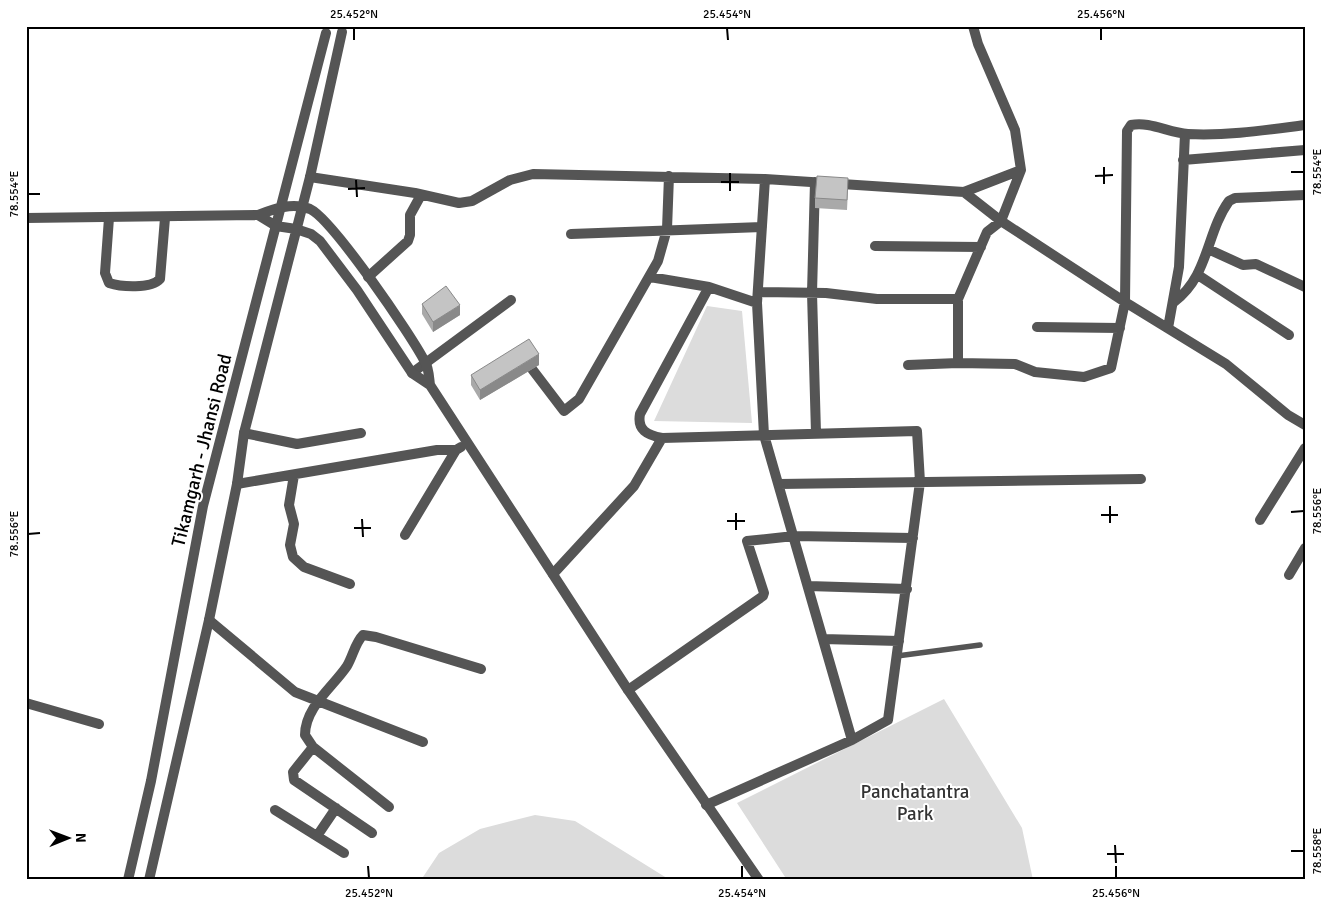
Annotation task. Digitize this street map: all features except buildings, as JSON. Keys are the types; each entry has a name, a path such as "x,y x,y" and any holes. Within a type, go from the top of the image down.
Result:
{"street":[{"path":"958,363 958,298 987,232 1001,222 1020,170 1015,130 978,44 973,26"},
{"name":"Tikamgarh - Jhansi Road","path":"149,880 209,620 237,484 244,434 301,206 310,177 342,32"},
{"name":"Tikamgarh - Jhansi Road","path":"128,880 151,781 203,506 326,33"},
{"path":"908,365 958,363 1016,364 1035,372 1084,377 1111,368 1125,302 1127,131 1131,125 1141,124 1185,134 1232,134 1305,125"},
{"path":"1168,328 1179,267 1185,134"},
{"path":"1184,160 1305,150"},
{"path":"310,177 465,203 510,180 533,174 765,179 964,192 1020,170"},
{"path":"532,369 563,410 567,411 584,392 658,261 667,229 669,176"},
{"path":"765,179 758,292 764,435 852,740"},
{"path":"815,182 812,293 816,433"},
{"path":"964,192 1001,222 1226,364 1288,415 1305,425"},
{"path":"368,277 408,241 410,235 410,215 421,195"},
{"path":"1174,302 1191,288 1223,212 1232,199 1305,196"},
{"path":"26,218 165,218 258,215 281,206 301,206 317,213 327,223 368,277 426,364 430,385"},
{"path":"258,215 276,226 296,229 311,234 328,250 412,373 430,385 469,442 628,690 706,806 759,880"},
{"path":"109,218 105,273 109,283 115,285 150,284 156,283 160,279 165,218"},
{"path":"572,234 762,227"},
{"path":"875,246 981,247"},
{"path":"1208,249 1243,265 1256,264 1305,287"},
{"path":"1198,275 1289,334"},
{"path":"650,277 709,287 758,303"},
{"path":"706,806 852,740 888,720 920,482 918,431 662,438 650,436 640,428 640,414 709,287"},
{"path":"758,292 812,293 877,299 958,298"},
{"path":"412,373 511,300"},
{"path":"1038,327 1120,328"},
{"path":"244,434 297,444 361,433"},
{"path":"553,574 634,486 662,438"},
{"path":"405,534 456,450 469,442"},
{"path":"1260,520 1305,448"},
{"path":"237,484 437,450 456,450"},
{"path":"294,475 289,505 294,524 290,545 293,557 304,567 350,584"},
{"path":"779,484 1141,479"},
{"path":"628,690 763,596 764,593 747,541 794,536 913,538"},
{"path":"1289,575 1305,548"},
{"path":"808,586 907,589"},
{"path":"209,620 281,683 317,702 352,713 423,742"},
{"path":"389,807 313,747 308,741 305,730 317,702 346,667 359,639 363,635 376,637 481,669"},
{"path":"823,639 899,641"},
{"path":"26,703 99,724"},
{"path":"313,747 293,772 294,780 372,833"},
{"path":"317,836 336,808"},
{"path":"275,810 344,853"}],"lane":[{"path":"897,656 980,645"}],"green space":[{"path":"707,306 742,311 752,423 654,421"},
{"name":"Panchatantra Park","path":"944,699 1022,828 1033,880 787,880 737,803"},
{"path":"535,815 575,821 670,880 421,880 439,853 480,829"}],"railway":[{"path":"26,27 59,26"}]}
